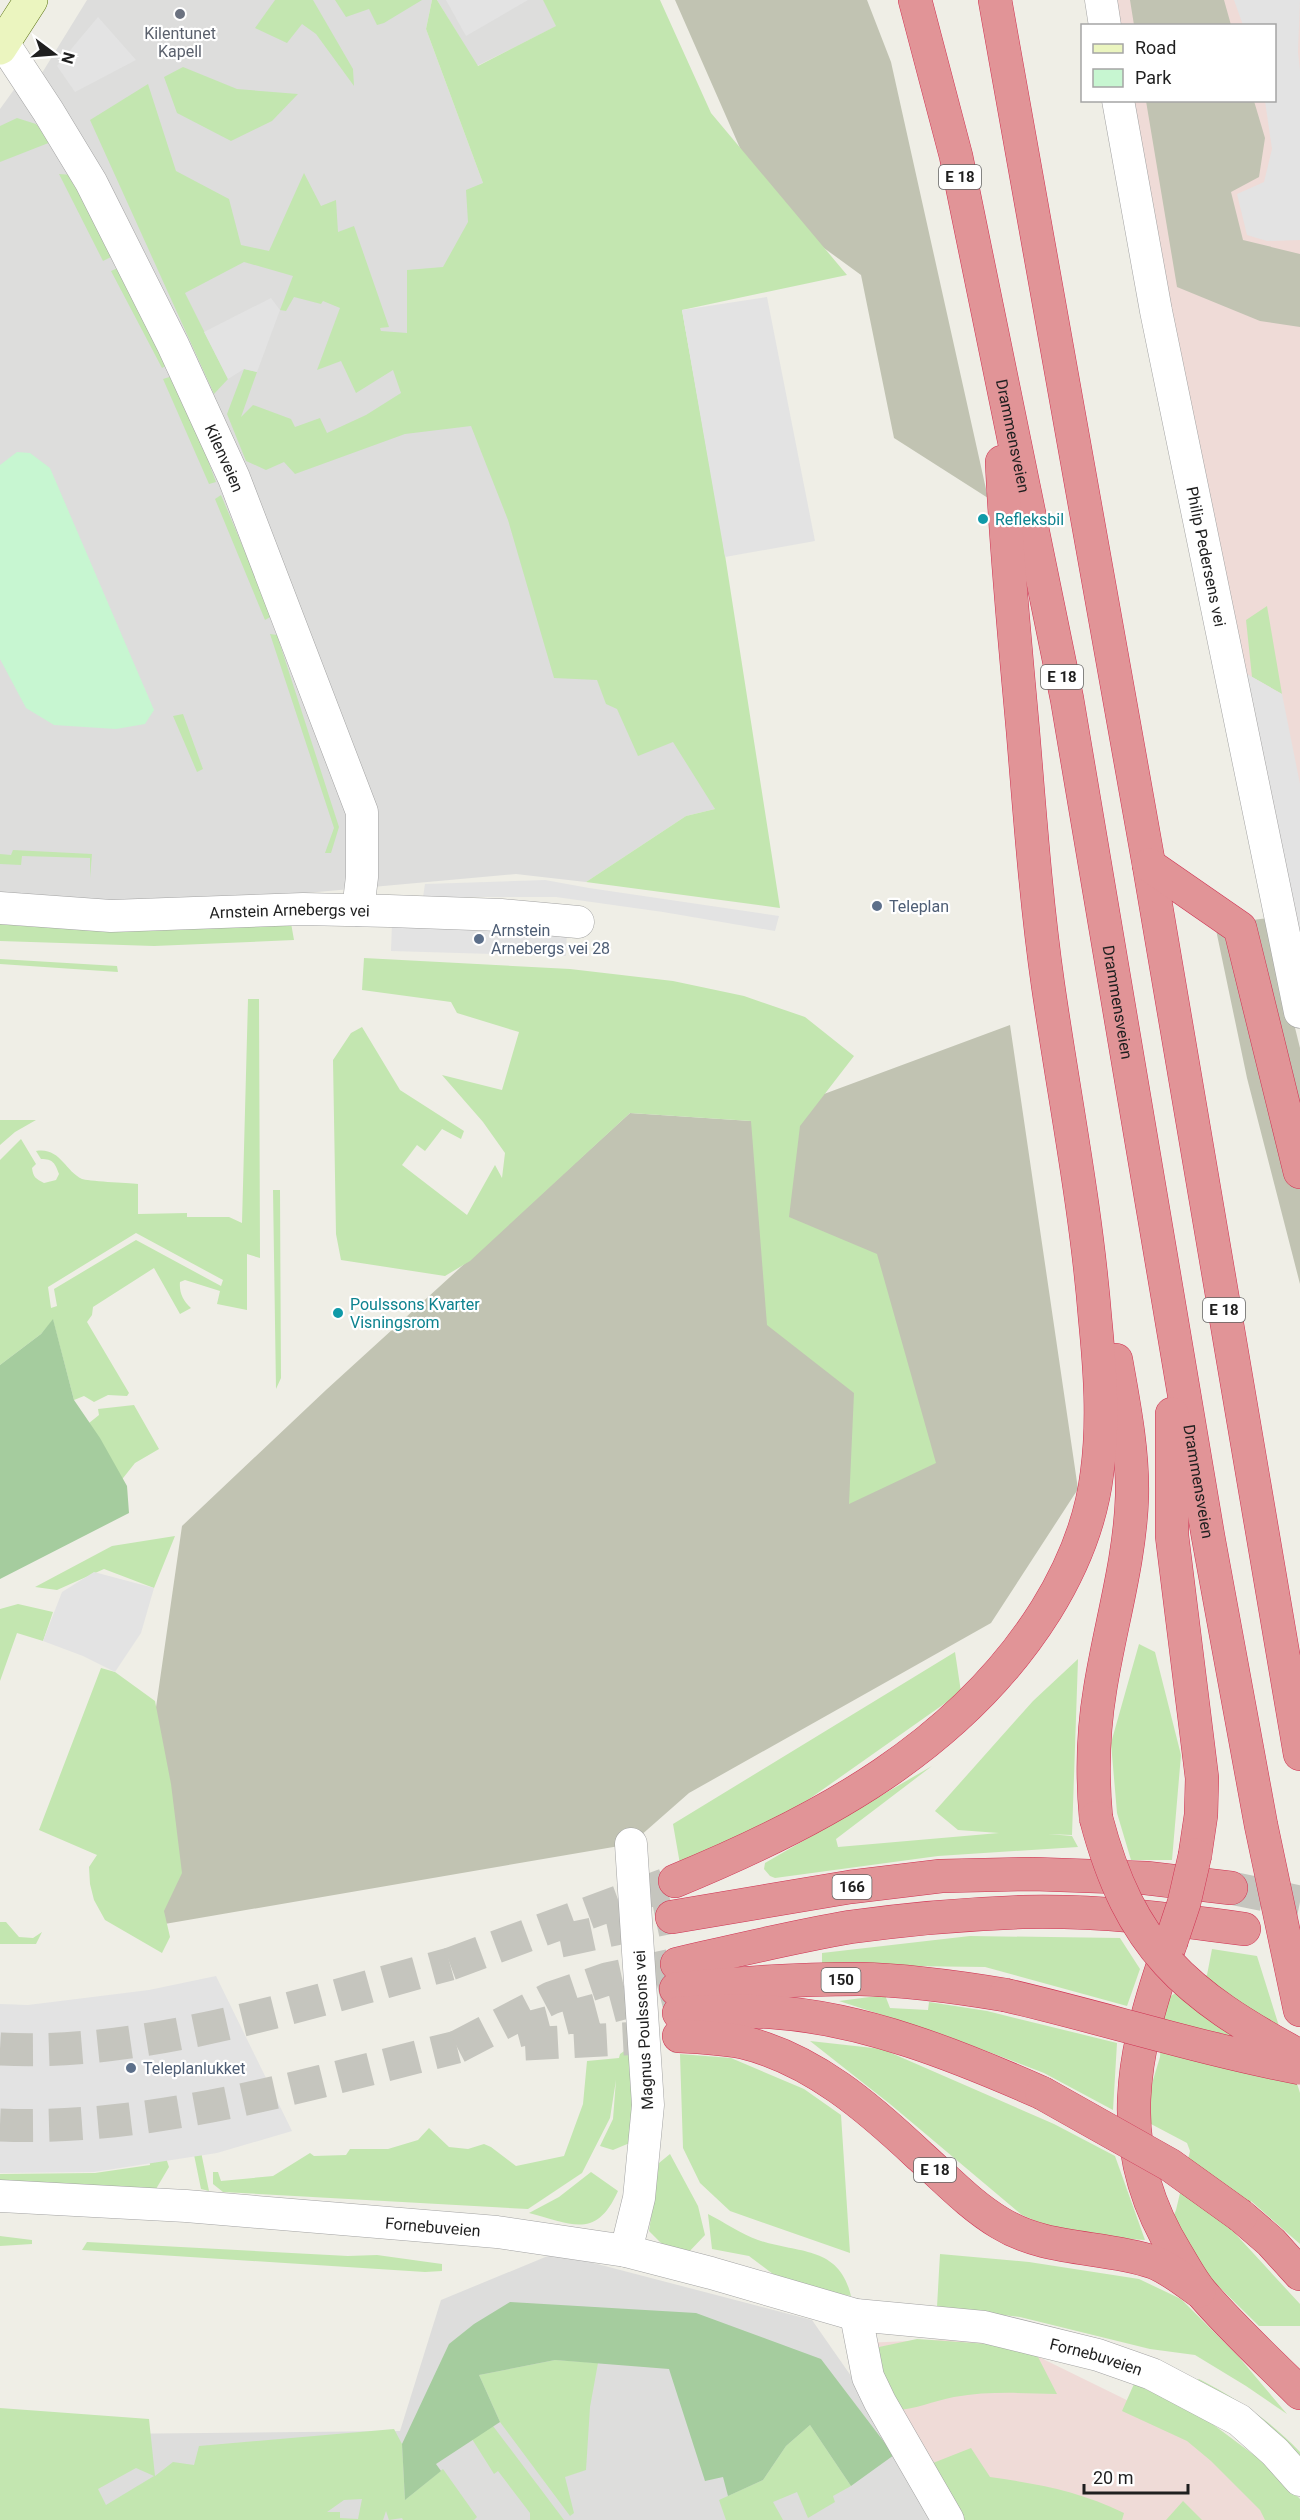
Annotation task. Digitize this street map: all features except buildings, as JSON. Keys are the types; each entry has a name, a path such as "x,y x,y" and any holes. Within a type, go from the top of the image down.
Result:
{"highway":[{"name":"Drammensveien","path":"915,0 956,156 1067,699 1172,1325 1261,1825 1300,2010"},
{"name":"E 18","path":"994,0 1149,865 1300,1754"},
{"name":"E 18","path":"675,1881 791,1829 897,1764 955,1720 998,1676 1029,1636 1059,1589 1076,1555 1088,1519 1097,1476 1100,1401 1090,1254 1048,982 1033,845 1005,523 997,356"},
{"path":"1149,865 1240,928 1300,1172"},
{"name":"E 18","path":"1090,1254 1112,1332 1129,1436 1132,1496 1124,1566 1100,1691 1093,1757 1096,1818 1103,1846 1127,1905 1149,1942 1199,1994 1247,2027 1300,2056"},
{"name":"E 18","path":"1172,1325 1172,1536 1181,1627 1202,1778 1201,1815 1185,1902 1150,2002 1137,2059 1132,2116 1139,2167 1153,2211 1199,2290"},
{"name":"166","path":"672,1917 850,1887 941,1876 1033,1874 1146,1878 1231,1888"},
{"path":"678,2001 762,1944 851,1927 939,1917 1024,1912 1167,1918 1244,1929"},
{"name":"150","path":"678,2001 741,1984 860,1979 912,1982 1005,1995 1098,2018 1233,2056 1300,2068"},
{"name":"E 18","path":"678,2001 717,2038 744,2043 778,2055 819,2075 858,2100 967,2199 1000,2223 1037,2241 1125,2255 1155,2263 1199,2290 1300,2393"},
{"path":"678,2001 772,2012 866,2029 938,2051 1042,2093 1170,2165 1240,2216 1271,2242 1300,2274"}],"street":[{"path":"1,44 31,0"},
{"path":"1101,0 1105,24"},
{"name":"Kilenveien","path":"1,44 43,103 91,182 173,345 234,478 362,812 362,877 358,910"},
{"name":"Philip Pedersens vei","path":"1119,102 1156,311 1300,1012"},
{"name":"Arnstein Arnebergs vei","path":"0,908 111,916 303,909 358,910 501,915 578,922"},
{"name":"Magnus Poulssons vei","path":"626,2251 639,2198 648,2105 631,1844"},
{"name":"Fornebuveien","path":"0,2196 353,2218 497,2232 626,2251 856,2315 984,2327 1098,2355 1152,2374 1239,2420 1275,2451 1300,2480"},
{"path":"856,2315 868,2377 948,2520"}],"shaded area":[{"path":"87,0 432,0 426,29 715,809 686,816 586,882 516,874 152,907 0,892 0,109 21,80 42,73"},
{"path":"437,0 575,0 557,26 477,66"},
{"path":"446,0 528,0 466,36"},
{"path":"675,0 867,0 891,62 988,498 894,438 861,275 765,205"},
{"path":"1093,0 1300,0 1300,992 1114,102 1276,102 1276,24 1099,24"},
{"path":"1130,0 1224,0 1231,24 1134,24"},
{"path":"1234,0 1300,0 1298,52 1300,240 1267,241 1247,235 1237,194 1264,182 1272,149 1265,102 1276,102 1276,24 1243,24"},
{"path":"98,17 136,60 75,92 57,66"},
{"path":"1146,102 1254,102 1265,138 1259,177 1231,192 1243,240 1300,254 1300,327 1260,321 1177,287"},
{"path":"767,297 815,541 725,557 682,310"},
{"path":"271,298 280,310 257,372 244,369 228,379 204,332"},
{"path":"1247,674 1282,694 1300,784 1300,932"},
{"path":"545,880 779,916 775,931 556,897 423,897 425,884"},
{"path":"1268,918 1300,1048 1300,1284 1247,1078 1215,925"},
{"name":"Arnstein Arnebergs vei 28","path":"392,924 567,929 566,956 391,951"},
{"path":"1010,1025 1078,1489 991,1623 689,1793 631,1844 124,1931 182,1526 326,1390 630,1113 751,1121"},
{"path":"94,1572 154,1588 141,1633 115,1672 83,1656 43,1641 62,1592"},
{"name":"Teleplanlukket","path":"216,1976 292,2131 217,2153 94,2172 0,2173 0,2004 28,2005 149,1990"},
{"path":"555,2253 812,2320 888,2429 938,2520 0,2520 0,2435 400,2431 441,2300"},
{"path":"998,2337 1147,2410 1297,2520 959,2520 864,2343"}],"green space":[{"path":"275,0 313,0 353,69 354,86 316,34 302,24 287,43 255,28"},
{"path":"335,0 422,0 377,25 369,9 346,17"},
{"path":"432,0 437,0 478,66 556,26 543,0 660,0 711,113 847,275 682,310 720,523 780,908 586,882 686,816 715,809 673,742 638,756 617,709 606,704 597,680 554,678 508,520 471,426 405,434 295,474 284,462 266,470 246,461 227,414 244,369 257,372 241,417 253,405 291,419 295,427 320,418 327,433 366,415 401,393 393,370 356,393 341,361 317,370 340,308 323,301 321,304 294,297 286,311 280,310 293,276 244,262 185,293 228,379 214,394 90,120 148,84 176,171 229,199 241,245 269,251 304,173 321,206 336,200 338,232 354,226 389,327 380,328 381,331 407,333 407,270 443,267 468,222 466,190 483,183 426,29"},
{"path":"183,67 237,89 298,94 272,121 231,141 177,113 164,77"},
{"path":"17,118 36,124 51,142 0,162 0,126"},
{"path":"59,174 73,175 117,254 103,261"},
{"path":"122,266 171,363 162,368 111,271"},
{"path":"176,375 216,482 209,484 163,379"},
{"path":"17,452 30,453 50,468 154,710 145,724 116,729 54,725 26,708 0,659 0,465"},
{"path":"221,495 272,616 265,620 215,499"},
{"path":"1267,606 1282,694 1252,677 1246,620"},
{"path":"270,634 277,635 339,827 331,853 325,853 334,828"},
{"path":"183,714 203,769 197,772 173,716"},
{"path":"13,850 92,854 90,878 90,858 22,856 21,865 0,864 0,854 11,855"},
{"path":"291,923 294,940 154,946 0,941 0,924 109,929"},
{"path":"364,958 570,969 673,981 744,996 805,1017 854,1056 800,1126 789,1217 877,1254 936,1463 849,1504 854,1393 767,1325 751,1121 630,1113 470,1261 445,1276 341,1260 336,1234 333,1060 351,1033 362,1027 400,1090 464,1131 461,1139 442,1129 425,1151 417,1145 402,1165 467,1215 495,1165 502,1178 505,1153 483,1122 442,1075 502,1090 519,1032 457,1013 451,1002 362,990"},
{"path":"0,959 117,966 118,972 0,964"},
{"path":"248,999 259,999 260,1258 247,1254 247,1310 217,1304 220,1291 185,1280 180,1282 180,1289 191,1308 180,1314 154,1268 93,1307 92,1315 87,1322 129,1393 127,1396 108,1395 94,1402 84,1396 74,1400 53,1320 41,1334 0,1365 0,1160 21,1139 36,1164 32,1168 34,1176 44,1183 56,1180 59,1174 53,1162 41,1159 36,1151 44,1151 57,1156 82,1179 138,1184 138,1214 187,1213 187,1217 229,1217 242,1223","holes":["136,1233 223,1280 221,1286 136,1240 54,1289 57,1306 51,1308 48,1287"]},
{"path":"0,1120 36,1120 15,1132 0,1145"},
{"path":"273,1190 280,1190 281,1378 276,1389"},
{"path":"53,1319 74,1400 100,1438 127,1486 129,1513 0,1579 0,1365 41,1334"},
{"path":"134,1405 159,1449 135,1463 112,1492 84,1427 99,1415 98,1409"},
{"path":"175,1536 154,1588 104,1569 57,1590 35,1587 112,1546"},
{"path":"18,1604 53,1612 43,1641 17,1633 0,1681 0,1609"},
{"path":"1139,1644 1155,1652 1181,1755 1172,1860 1131,1860 1117,1813 1111,1743"},
{"path":"955,1652 961,1692 795,1809 680,1864 673,1824"},
{"path":"1078,1659 1072,1835 1048,1834 1072,1836 1078,1847 938,1856 775,1878 764,1869 765,1863 932,1766 836,1839 838,1847 999,1833 958,1830 935,1811 1033,1701"},
{"path":"101,1668 115,1672 155,1701 171,1784 182,1873 164,1911 170,1937 162,1953 105,1920 94,1900 90,1884 89,1867 97,1855 39,1830"},
{"path":"0,1922 6,1922 19,1937 33,1938 42,1932 36,1944 0,1944"},
{"path":"970,1936 1120,1938 1140,1969 1127,2006 985,1967 822,1965 822,1953"},
{"path":"1212,1949 1257,1956 1300,2093 1300,2244 1251,2201 1230,2228 1300,2304 1300,2326 1259,2326 1206,2274 1171,2222 1190,2151 1187,2143 1151,2124 1150,2090 1160,2057 1163,2016 1167,1998 1207,1975"},
{"path":"885,1995 890,2008 928,2010 929,2002 987,2011 1117,2043 1113,2110 1044,2073 944,2035 839,2001"},
{"path":"810,2041 882,2049 1054,2124 1115,2156 1145,2240 1069,2235 1022,2215 890,2104"},
{"path":"633,2045 634,2136 632,2142 613,2150 600,2146 613,2119 616,2080 610,2118 582,2173 528,2209 223,2192 213,2184 213,2172 218,2172 221,2181 273,2176 310,2153 314,2156 346,2155 350,2149 388,2149 418,2140 429,2128 449,2147 468,2149 484,2144 516,2166 564,2156 583,2104 587,2061 619,2058 620,2054"},
{"path":"680,2054 731,2058 804,2089 841,2115 850,2253 730,2211 700,2183 683,2148"},
{"path":"198,2137 209,2191 201,2189 192,2145"},
{"path":"147,2140 160,2140 169,2167 156,2189 0,2182 0,2174 95,2173 150,2165"},
{"path":"670,2154 698,2206 705,2235 686,2255 663,2245 649,2231 659,2163"},
{"path":"591,2172 618,2191 601,2217 581,2225 529,2213 559,2197"},
{"path":"708,2214 758,2240 802,2250 827,2260 837,2268 845,2280 851,2296 785,2283 749,2256 712,2249"},
{"path":"0,2236 32,2240 32,2244 0,2246"},
{"path":"87,2242 348,2256 377,2255 442,2264 442,2271 425,2272 82,2250"},
{"path":"940,2254 1029,2262 1139,2279 1181,2299 1238,2356 1287,2414 1195,2355 1150,2349 1020,2317 937,2307"},
{"path":"510,2302 696,2313 821,2359 894,2455 851,2486 810,2425 786,2446 763,2480 728,2496 723,2477 705,2481 669,2369 555,2360 479,2375 500,2422 436,2464 441,2471 405,2500 402,2444 449,2344 474,2324"},
{"path":"917,2339 1003,2345 1037,2355 1057,2394 980,2394 954,2397 907,2409 891,2410 874,2357 879,2347"},
{"path":"555,2360 598,2363 590,2407 586,2470 565,2477 574,2513 570,2516 500,2422 479,2375"},
{"path":"1199,2379 1240,2402 1265,2420 1289,2440 1300,2452 1300,2456 1264,2424 1197,2380"},
{"path":"1134,2384 1195,2411 1266,2464 1300,2499 1300,2520 1265,2520 1260,2510 1211,2461 1187,2441 1122,2411"},
{"path":"0,2408 149,2419 155,2476 173,2462 194,2465 199,2446 394,2429 402,2444 405,2500 443,2469 477,2517 474,2520 403,2520 402,2518 389,2520 386,2511 383,2520 0,2520","holes":["136,2468 154,2476 106,2505 98,2489","362,2499 358,2519 340,2518 340,2512 327,2512 344,2500"]},
{"path":"810,2425 851,2486 833,2496 835,2502 808,2518 797,2492 773,2502 783,2520 726,2520 719,2500 763,2480 786,2446"},
{"path":"493,2426 564,2520 530,2520 530,2513 498,2471 494,2474 472,2439"},
{"path":"971,2448 990,2477 1042,2486 1091,2499 1124,2513 1122,2520 965,2520 933,2463"},
{"path":"1183,2501 1202,2520 1166,2520"}],"tunnel":[{"path":"450,1964 675,1881"},
{"path":"1231,1888 1300,1902"},
{"path":"560,1941 672,1917"},
{"path":"0,2049 55,2049 169,2036 284,2010 450,1964"},
{"path":"457,2047 551,1998 607,1979 677,1964"},
{"path":"517,2031 676,1989"},
{"path":"525,2044 679,2036"},
{"path":"0,2125 58,2125 116,2121 174,2113 288,2090 457,2047"}],"place":[{"name":"Kilentunet Kapell","path":"180,14"},
{"name":"Refleksbil","path":"983,519"},
{"name":"Teleplan","path":"877,906"},
{"name":"Arnstein Arnebergs vei 28","path":"479,939"},
{"name":"Poulssons Kvarter Visningsrom","path":"338,1313"},
{"name":"Teleplanlukket","path":"131,2068"}]}
